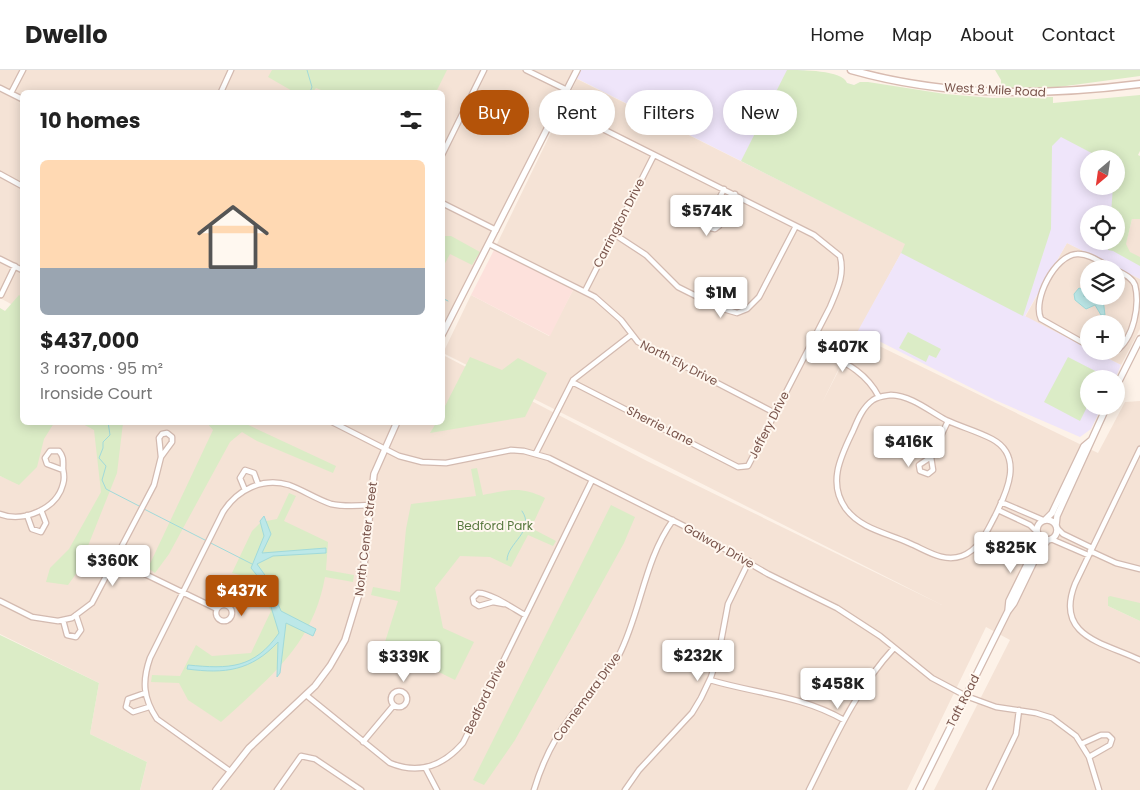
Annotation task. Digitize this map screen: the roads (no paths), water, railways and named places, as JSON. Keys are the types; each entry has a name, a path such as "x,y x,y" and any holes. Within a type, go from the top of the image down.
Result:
{"main road":[{"name":"West 8 Mile Road","path":"851,70 926,86 983,92 1054,93 1140,84"}],"street":[{"path":"11,94 24,70"},
{"path":"224,90 231,70"},
{"path":"445,149 484,70"},
{"path":"526,70 567,90 577,70"},
{"path":"0,88 20,98"},
{"path":"445,329 544,135"},
{"path":"614,234 646,255 678,287 720,308 737,313 747,309 759,297 796,226 615,135"},
{"name":"Carrington Drive","path":"585,291 654,154"},
{"path":"0,174 20,185"},
{"path":"724,189 708,222 711,228 715,229 719,226 735,194"},
{"path":"445,204 496,230"},
{"name":"Jeffery Drive","path":"748,466 837,291 842,275 841,261 835,250 796,226"},
{"name":"North Ely Drive","path":"489,244 585,291 608,307 638,342 775,412"},
{"path":"1080,341 1041,320 1039,306 1042,292 1059,263 1074,254 1084,254 1096,260"},
{"path":"0,258 20,269"},
{"path":"1,295 15,266"},
{"path":"1125,274 1136,286 1138,313 1125,340"},
{"path":"536,453 572,382 579,374 631,335"},
{"path":"1124,370 1140,339"},
{"path":"810,345 862,373 872,384 879,397"},
{"name":"Sherrie Lane","path":"572,382 738,466 748,466"},
{"path":"891,395 904,397 948,421 992,439 1002,448 1011,470 1009,485 1002,502 980,544 965,554 952,558 933,554 872,529 852,516 838,492 838,465 861,414 871,401 879,397 891,395"},
{"path":"1050,539 1056,535 1057,516 1089,449 1090,441 1103,415"},
{"path":"931,457 948,421"},
{"name":"Galway Drive","path":"338,425 410,460 434,463 464,460 511,450 536,453 673,520 852,617 932,678 966,696 996,707 1052,718 1076,736 1089,758 1098,790"},
{"name":"North Center Street","path":"216,790 248,748 306,695 330,666 353,621 362,584 374,474 396,425"},
{"path":"0,601 32,617 44,620 62,620 76,615 92,603 154,485 161,458 172,442 172,436 168,433 162,434 159,438 161,458"},
{"path":"1037,533 1038,525 1052,513 1084,446 1090,441"},
{"path":"1140,449 1070,595 1070,609 1073,621 1089,638 1140,660"},
{"path":"0,514 13,517 27,515 41,510 56,499 65,476 62,455 57,450 50,451 45,458 47,464 63,470"},
{"path":"245,490 240,478 245,470 254,473 258,484"},
{"name":"Bedford Drive","path":"426,769 446,759 463,743 592,480"},
{"path":"230,771 157,719 149,707 145,693 144,677 150,658 227,507 245,490 258,484 284,484 333,504 370,505"},
{"path":"1002,502 1044,520 1051,520 1063,534 1090,551 1116,563 1140,569"},
{"path":"27,515 32,529 41,532 46,523 41,510"},
{"path":"998,510 1030,525 1042,538 1090,551"},
{"name":"Connemara Drive","path":"534,790 557,735 617,658 626,641 654,555 673,520"},
{"name":"Taft Road","path":"1008,611 1009,601 1037,544 1037,533"},
{"name":"Taft Road","path":"919,790 1040,549 1050,539"},
{"path":"116,560 217,609"},
{"path":"625,790 639,770 692,713 710,680 719,652 728,604 749,562"},
{"path":"504,604 493,602 480,606 474,603 473,598 482,592 525,615"},
{"path":"62,620 68,635 76,637 80,633 81,628 76,615"},
{"path":"809,790 844,720 873,671 894,648"},
{"path":"710,680 756,693 799,700 844,720"},
{"path":"145,693 128,699 126,706 128,710 133,712 149,707"},
{"path":"306,695 363,742 395,765 412,769 426,769 437,790"},
{"path":"363,742 394,705"},
{"path":"990,790 1016,734 1019,710"},
{"path":"1081,744 1101,734 1108,735 1112,739 1110,745 1089,758"},
{"path":"277,790 301,756 315,759 361,790"}],"water":[{"path":"1080,288 1080,304 1075,300 1074,294"},
{"path":"1081,305 1095,305 1086,309"},
{"path":"1095,305 1104,305 1105,315 1101,315"},
{"path":"264,516 271,534 262,553 326,548 326,553 273,556 257,564 267,578 281,611 316,629 313,636 286,623 280,673 277,677 278,642 258,659 237,668 213,671 187,669 188,665 216,667 240,664 260,654 279,633 264,584 251,568 264,536 260,521"}],"waterway":[{"path":"307,70 312,87 311,90"},
{"path":"108,425 110,435 103,442 99,458 106,466 102,480 106,489 141,507"},
{"path":"144,509 252,564"},
{"path":"507,560 511,548 526,525 522,511"}],"park label":[{"name":"Bedford Park","path":"495,526"}]}
